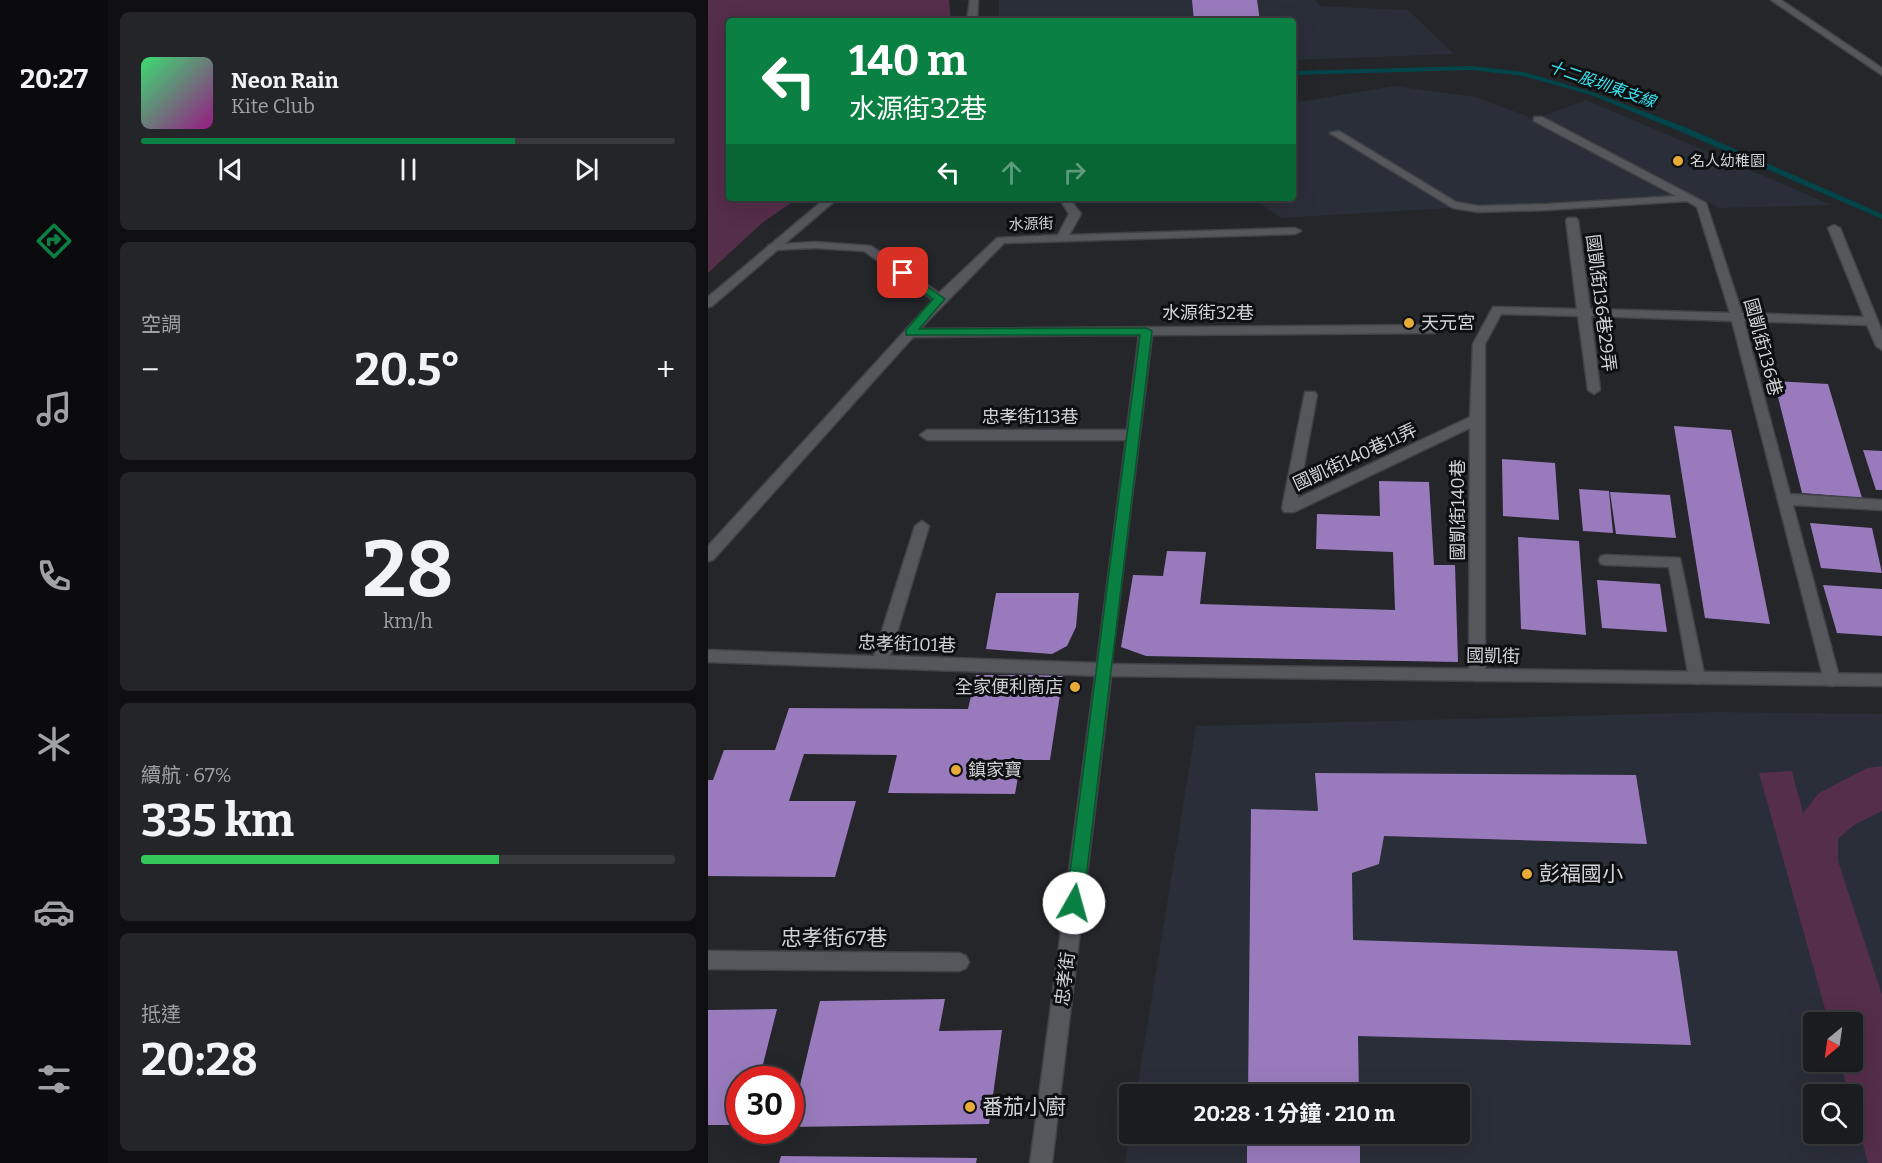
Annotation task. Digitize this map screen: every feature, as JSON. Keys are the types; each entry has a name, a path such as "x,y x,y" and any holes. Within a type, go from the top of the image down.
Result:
{"street":[{"path":"972,18 974,0"},
{"path":"1775,0 1882,72"},
{"name":"國凱街136巷","path":"1538,119 1702,206 1737,317 1832,680"},
{"path":"1335,133 1453,205 1478,209 1547,207 1688,198"},
{"path":"708,303 829,201"},
{"path":"1061,238 1075,214 1066,201"},
{"name":"國凱街136巷29弄","path":"1572,220 1594,390"},
{"path":"1834,228 1882,346"},
{"name":"水源街","path":"940,299 1001,240 1295,231"},
{"path":"708,556 940,299 867,248 815,245 772,247"},
{"name":"國凱街140巷","path":"1477,675 1479,344 1497,309 1584,313"},
{"path":"1584,313 1872,321"},
{"name":"水源街32巷","path":"910,333 1434,329"},
{"name":"忠孝街","path":"1041,1163 1146,331"},
{"name":"國凱街140巷11弄","path":"1311,394 1289,508 1477,419"},
{"name":"忠孝街113巷","path":"927,435 1133,435"},
{"path":"1785,499 1882,505"},
{"path":"880,663 922,526"},
{"path":"1606,560 1675,562 1697,678"},
{"name":"忠孝街101巷","path":"708,656 1104,670"},
{"name":"國凱街","path":"1104,670 1882,680"},
{"name":"忠孝街67巷","path":"708,960 959,962"}],"shaded area":[{"path":"708,0 949,0 951,18 726,18 726,201 794,201 762,223 708,273"},
{"path":"999,0 1316,0 1319,6 1408,10 1454,54 1296,60 1296,18 999,18"},
{"path":"1394,86 1475,97 1524,115 1671,195 1281,218 1256,201 1296,201 1296,102"},
{"name":"名人幼稚園","path":"1586,100 1832,205 1719,208 1541,117"},
{"name":"彭福國小","path":"1717,712 1882,714 1882,1163 1125,1163 1128,1144 1470,1144 1470,1084 1138,1084 1196,726"},
{"path":"1882,766 1882,811 1854,825 1838,839 1838,861 1882,995 1882,1163 1868,1163 1863,1144 1863,1084 1846,1084 1843,1072 1863,1072 1863,1012 1826,1012 1759,773 1792,771 1803,813 1819,793 1867,768"}],"building":[{"path":"1192,0 1257,0 1260,18 1194,18"},
{"path":"1774,381 1828,384 1862,498 1802,493"},
{"path":"1674,426 1731,430 1770,624 1705,618"},
{"path":"1863,450 1882,451 1882,490 1876,490"},
{"path":"1502,459 1555,463 1559,520 1503,516"},
{"path":"1379,481 1429,482 1434,565 1455,565 1458,662 1146,656 1121,647 1133,575 1163,576 1167,551 1206,552 1200,604 1395,610 1393,552 1316,549 1317,514 1380,516"},
{"path":"1579,489 1609,491 1613,533 1583,531"},
{"path":"1610,492 1670,495 1676,538 1616,534"},
{"path":"1810,523 1872,528 1882,573 1821,568"},
{"path":"1518,537 1579,541 1586,635 1521,629"},
{"path":"1597,580 1660,584 1667,632 1602,628"},
{"path":"1823,585 1882,589 1882,636 1837,633"},
{"path":"996,593 1079,593 1076,627 1067,646 1052,654 986,649"},
{"name":"鎮家寶","path":"976,675 1063,675 1050,760 1021,760 1015,794 888,793 897,755 804,754 789,801 856,801 835,877 708,876 708,780 713,780 724,750 775,750 789,708 968,709"},
{"path":"1315,773 1636,775 1647,844 1384,836 1379,864 1352,873 1353,940 1677,951 1691,1045 1358,1036 1359,1084 1248,1084 1251,809 1318,811"},
{"path":"945,999 939,1031 1002,1030 989,1124 804,1127 804,1068 820,1001"},
{"path":"777,1009 763,1066 726,1066 726,1125 708,1125 708,1010"},
{"path":"1247,1144 1360,1144 1360,1163 1247,1163"},
{"path":"781,1156 977,1158 976,1163 779,1163"}],"waterway":[{"name":"十二股圳東支線","path":"1296,73 1472,68 1524,74 1593,94 1682,129 1882,217"}],"place":[{"name":"名人幼稚園","path":"1678,161"},
{"name":"天元宮","path":"1409,323"},
{"name":"全家便利商店","path":"1075,687"},
{"name":"鎮家寶","path":"956,770"},
{"name":"彭福國小","path":"1527,874"},
{"name":"番茄小廚","path":"970,1107"}],"route":[{"path":"903,273 940,299 910,333 1146,331 1074,903"}]}
